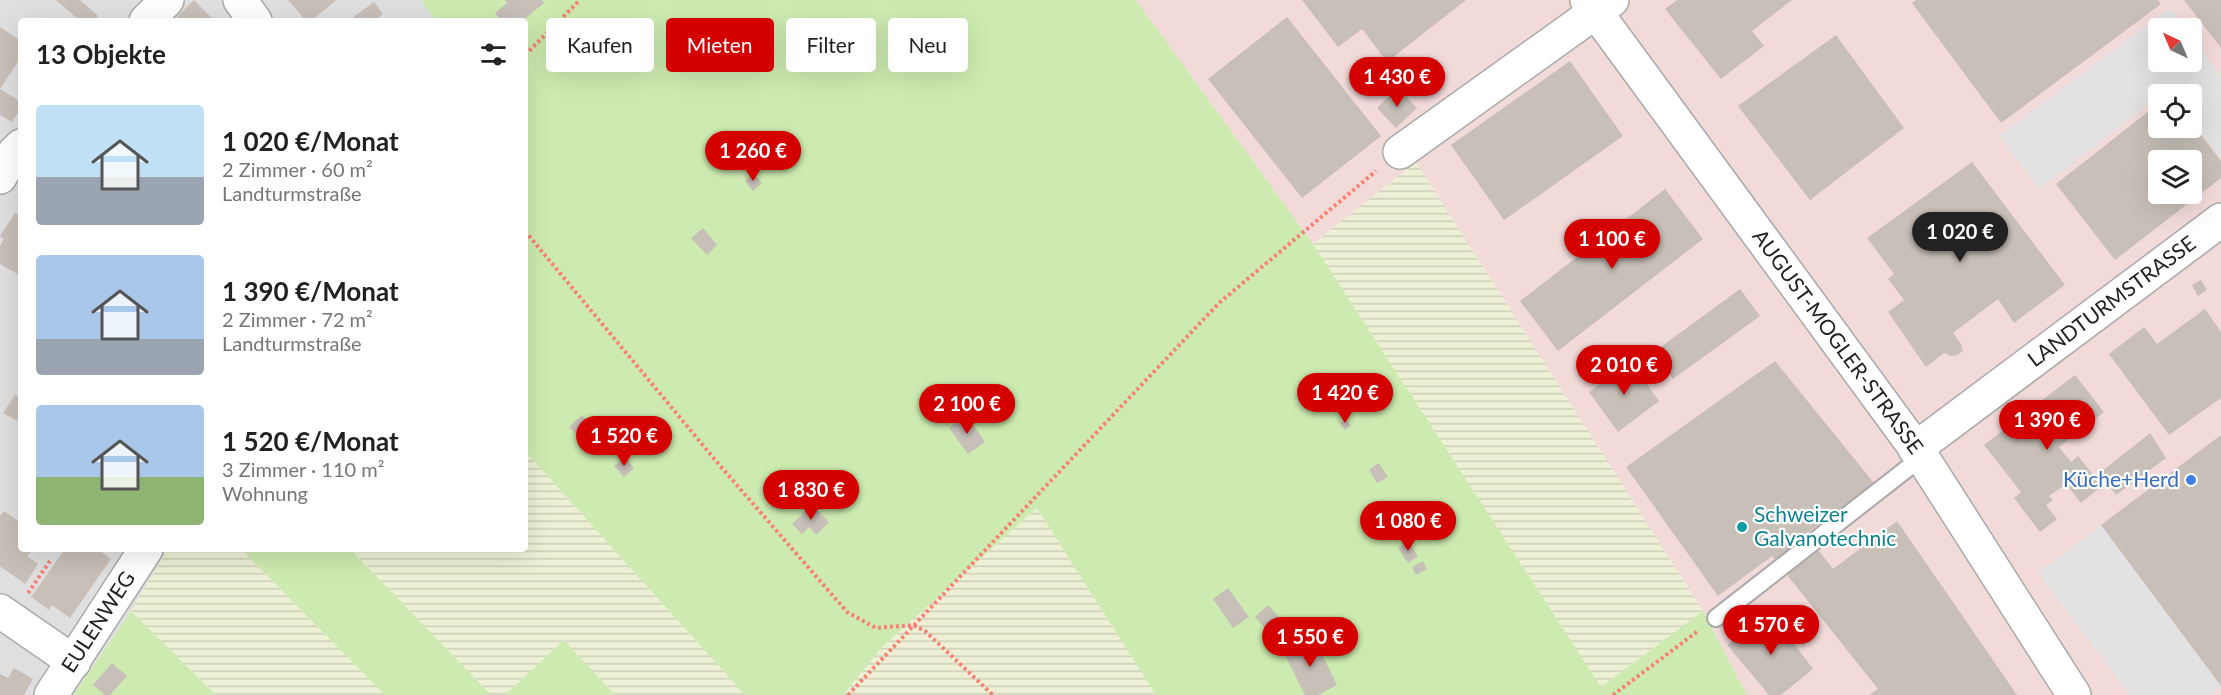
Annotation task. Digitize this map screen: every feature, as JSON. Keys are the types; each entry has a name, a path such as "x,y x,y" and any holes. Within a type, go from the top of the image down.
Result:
{"street":[{"path":"149,18 167,0"},
{"path":"240,0 253,18"},
{"path":"1400,152 1598,4"},
{"name":"AUGUST-MOGLER-STRASSE","path":"1598,4 1918,453 2074,695"},
{"name":"LANDTURMSTRASSE","path":"1918,453 2221,220"},
{"name":"EULENWEG","path":"51,695 144,552"},
{"path":"0,611 74,662"}],"lane":[{"name":"LANDTURMSTRASSE","path":"1716,618 1918,453"}],"path":[{"path":"528,52 580,0"},
{"path":"848,695 1219,303 1400,152"},
{"path":"528,235 716,461 847,612 876,628 913,625 925,631 993,695"},
{"path":"1613,695 1716,618"}],"shaded area":[{"path":"0,0 421,0 434,18 18,18 18,552 166,552 131,611 73,695 0,695"},
{"path":"1136,0 2221,0 2221,695 1747,695 1703,611 1416,162 1313,244"},
{"path":"2170,8 2178,18 2157,18"},
{"path":"2148,24 2148,72 2202,72 2202,50 2221,76 2221,159 2202,133 2202,84 2148,84 2148,105 2039,189 1999,136"},
{"path":"2101,525 2221,686 2211,695 2130,695 2038,573"}],"green space":[{"path":"421,0 1136,0 1313,244 1601,687 1703,611 1747,695 1156,695 1037,508 881,648 843,695 745,695 528,454 528,18 434,18"},
{"path":"1416,162 1703,611 1601,687 1313,244"},
{"path":"528,454 745,695 615,695 564,640 505,695 491,695 353,552 528,552"},
{"path":"1037,508 1156,695 843,695 881,648"},
{"path":"166,552 244,552 385,695 216,695 131,611"},
{"path":"244,552 353,552 491,695 385,695"},
{"path":"131,611 216,695 73,695"},
{"path":"564,640 615,695 505,695"}],"building":[{"path":"56,0 80,0 98,16 96,18 77,18"},
{"path":"194,0 212,18 176,18"},
{"path":"288,0 336,0 315,18 303,18"},
{"path":"505,0 542,0 544,3 526,18 499,18 495,13 507,3"},
{"path":"1302,0 1466,0 1387,62 1362,29 1338,47"},
{"path":"1677,0 1792,0 1752,31 1764,46 1721,79 1665,9"},
{"path":"1916,0 2158,0 2161,4 2001,123 1912,3"},
{"path":"2184,0 2221,0 2221,48 2202,23 2202,18 2198,18"},
{"path":"374,2 383,14 378,18 352,18"},
{"path":"1287,17 1381,136 1302,198 1208,79"},
{"path":"0,27 18,39 18,62 0,89"},
{"path":"1836,35 1904,128 1810,200 1738,106"},
{"path":"1570,61 1623,136 1504,220 1451,145"},
{"path":"1398,87 1417,108 1396,128 1377,108"},
{"path":"0,89 18,100 18,113 12,122 0,115"},
{"path":"2148,112 2148,138 2202,138 2202,136 2221,161 2221,178 2202,193 2202,150 2148,150 2148,204 2187,204 2115,260 2056,184"},
{"path":"1972,162 2065,285 2014,323 1998,299 1953,333 1963,351 1951,356 1944,353 1926,367 1888,312 1904,300 1888,279 1894,274 1867,238"},
{"path":"753,173 762,183 753,191 745,181"},
{"path":"1665,189 1703,239 1558,351 1520,301"},
{"path":"15,213 18,215 18,274 0,264 0,246 4,239 0,236"},
{"path":"703,228 717,245 707,255 691,238"},
{"path":"2201,280 2207,290 2198,296 2192,285"},
{"path":"1740,289 1760,316 1673,379 1654,352"},
{"path":"2205,309 2221,332 2221,398 2169,435 2109,354 2144,327 2157,344"},
{"path":"1630,361 1659,401 1618,432 1589,392"},
{"name":"Schweizer Galvanotechnic","path":"1775,361 1874,483 1806,534 1833,569 1897,521 2017,695 1869,695 1878,689 1772,556 1718,596 1626,467"},
{"path":"2075,375 2104,412 2059,447 2071,462 2078,456 2102,486 2081,503 2066,484 2049,496 2053,500 2046,505 2057,519 2040,532 2014,498 2021,492 1984,445"},
{"path":"15,395 18,396 17,421 3,413"},
{"path":"582,415 599,434 586,445 569,427"},
{"path":"966,415 985,442 968,454 949,428"},
{"path":"1346,419 1351,425 1345,430 1340,423"},
{"path":"2150,433 2166,458 2116,495 2100,473"},
{"name":"Küche+Herd","path":"2221,435 2221,686 2101,525"},
{"path":"625,457 634,468 624,477 614,466"},
{"path":"1379,463 1388,477 1377,483 1369,470"},
{"path":"812,505 829,522 816,535 809,527 802,534 792,524"},
{"path":"4,511 18,521 18,552 30,552 27,556 38,564 25,584 0,566 0,516"},
{"path":"1408,541 1418,556 1408,563 1398,548"},
{"path":"63,552 101,552 111,559 70,618 52,605 49,610 31,597"},
{"path":"1423,561 1427,569 1416,575 1412,567"},
{"path":"1228,588 1249,617 1233,628 1213,599"},
{"path":"1268,605 1291,631 1278,643 1255,617"},
{"path":"1771,613 1813,669 1781,695 1769,695 1727,645"},
{"path":"1313,636 1337,685 1318,695 1305,695 1283,651"},
{"path":"112,663 127,676 110,695 105,695 93,685"},
{"path":"14,668 33,679 24,695 0,695 0,674 8,678"}],"place":[{"name":"Küche+Herd","path":"2191,480"},
{"name":"Schweizer Galvanotechnic","path":"1742,527"}]}
